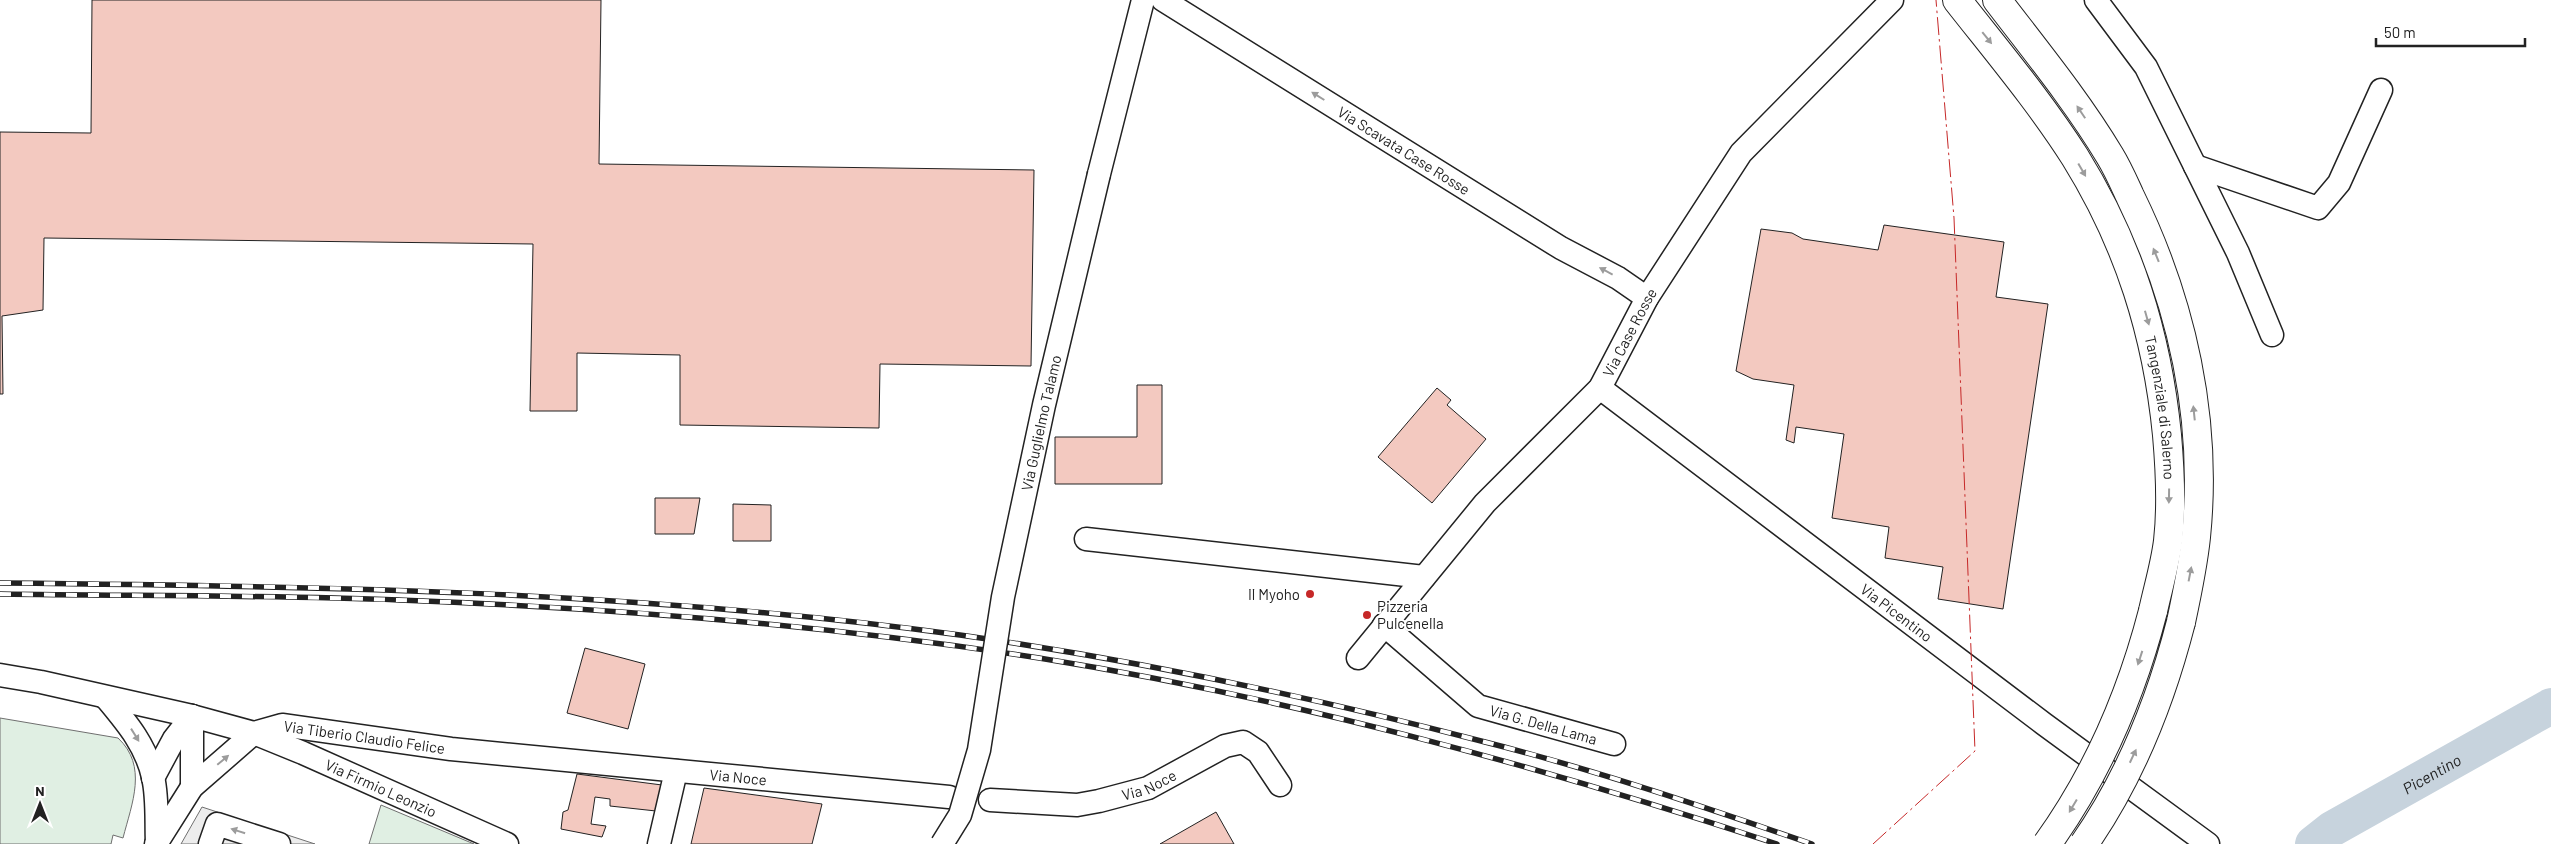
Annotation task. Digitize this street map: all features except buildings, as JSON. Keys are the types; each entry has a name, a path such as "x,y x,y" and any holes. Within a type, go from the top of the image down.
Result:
{"highway":[{"name":"Tangenziale di Salerno","path":"1956,0 2016,75 2075,157 2099,199 2124,254 2147,315 2158,363 2170,467 2168,540 2141,657 2106,745 2066,817 2046,844"},
{"name":"Tangenziale di Salerno","path":"1997,0 2064,88 2111,156 2142,221 2167,283 2186,348 2198,462 2196,537 2181,622 2156,704 2133,757 2084,844"}],"street":[{"name":"Via Guglielmo Talamo","path":"942,844 960,815 979,750 1003,597 1044,404 1143,0"},
{"name":"Via Case Rosse","path":"1358,658 1485,503 1600,388 1647,298 1741,153 1892,0"},
{"path":"2096,0 2146,67 2238,253 2272,335"},
{"name":"Via Scavata Case Rosse","path":"1173,3 1561,248 1618,278 1647,298"},
{"path":"2195,166 2318,208 2339,184 2381,90"},
{"name":"Via Picentino","path":"1600,388 2044,724 2203,840"},
{"path":"1086,539 1424,576"},
{"name":"Via G. Della Lama","path":"1384,625 1478,706 1614,744"},
{"path":"0,675 40,682 192,716 254,733"},
{"path":"106,698 131,729 144,750 153,778 156,844"},
{"path":"153,778 174,739 192,716"},
{"path":"192,716 192,787"},
{"name":"Via Tiberio Claudio Felice","path":"254,733 282,725 451,749 676,771"},
{"path":"156,844 192,787 254,733"},
{"name":"Via Firmio Leonzio","path":"254,733 303,752 507,844"},
{"name":"Via Noce","path":"990,800 1077,805 1099,801 1148,788 1225,746 1243,742 1258,752 1280,785"},
{"path":"659,844 676,771"},
{"name":"Via Noce","path":"676,771 949,797"},
{"path":"210,844 217,824 279,844"}],"green space":[{"path":"0,718 118,738 127,749 133,761 135,773 133,798 123,838 113,835 111,844 0,844"},
{"path":"381,805 474,844 369,844"}],"shaded area":[{"path":"202,807 315,844 181,844"}],"waterway":[{"name":"Picentino","path":"2313,844 2332,829 2551,706"}],"railway":[{"path":"0,583 361,589 601,600 840,620 960,635 1158,668 1355,710 1526,753 1609,777 1812,844"},
{"path":"0,594 249,596 479,603 640,613 800,627 959,646 1133,674 1226,693 1412,736 1595,787 1777,844"}],"power":[{"path":"1873,844 1975,751 1954,218 1936,0"}],"place":[{"name":"Il Myoho","path":"1310,594"},
{"name":"Pizzeria Pulcenella","path":"1367,615"}]}
